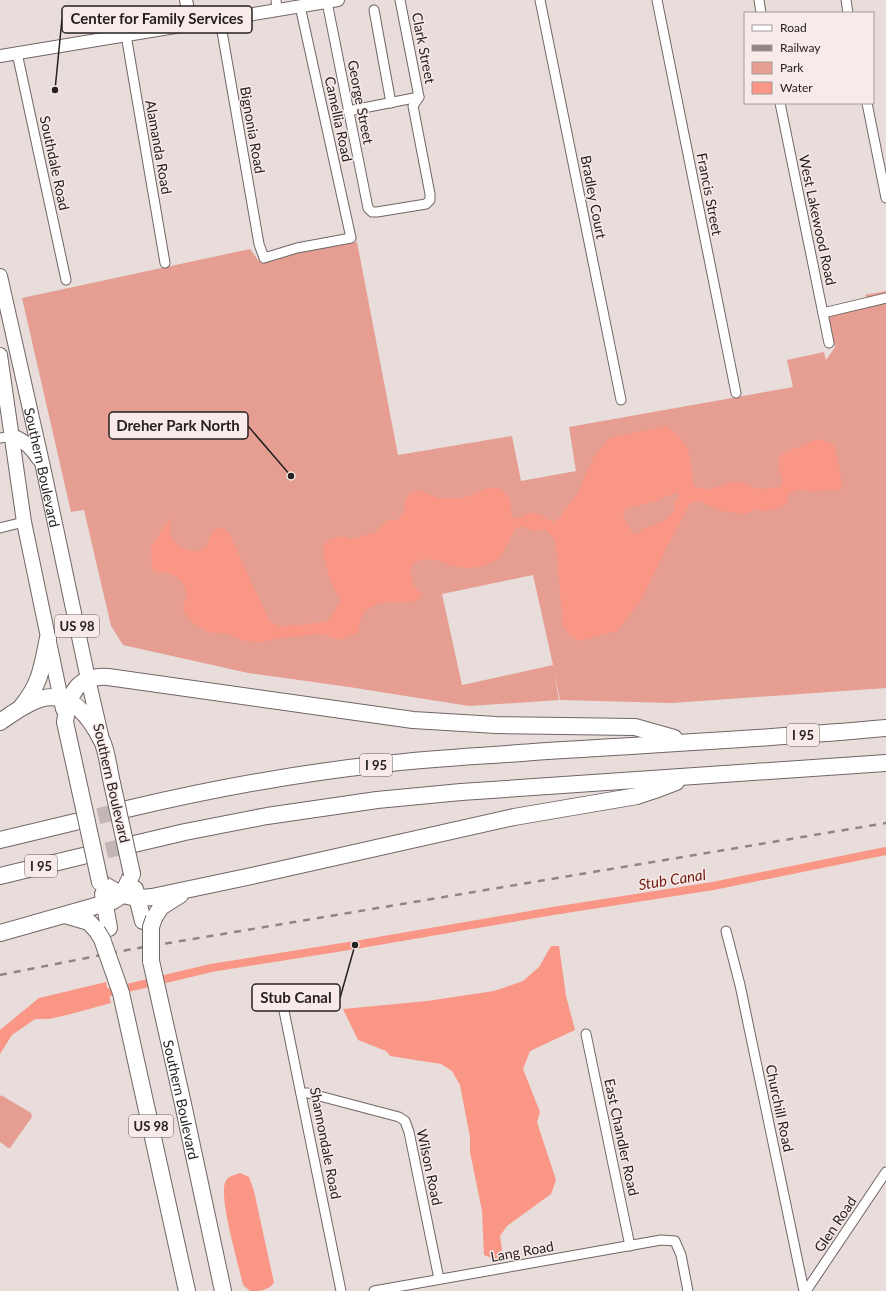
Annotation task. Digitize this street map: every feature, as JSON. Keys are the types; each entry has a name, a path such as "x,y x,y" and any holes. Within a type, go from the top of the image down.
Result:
{"highway":[{"path":"19,710 33,692 38,681 48,638"},
{"path":"65,699 88,679 108,677 358,713 440,722 516,726 635,727 687,742"},
{"path":"0,722 41,698 65,699 78,707 103,742"},
{"name":"US 98","path":"65,699 65,722 105,905 103,929 121,993 186,1284"},
{"name":"I 95","path":"127,809 247,784 377,765 462,757 886,728"},
{"name":"Southern Boulevard","path":"103,742 132,874 130,896 148,920 151,927 151,962 223,1291"},
{"path":"134,844 185,832 267,816 377,800 461,792 886,763"},
{"path":"0,933 105,905 130,896 152,897 514,817 637,796 691,776"},
{"name":"I 95","path":"0,840 75,822"},
{"name":"I 95","path":"0,876 82,856"},
{"path":"100,882 130,896"},
{"path":"148,920 164,905 190,889"},
{"path":"63,915 88,922 103,929"},
{"path":"186,1284 193,1291"}],"main road":[{"name":"Southern Boulevard","path":"0,276 103,742"},
{"path":"0,311 12,334"},
{"name":"Southern Boulevard","path":"0,355 6,394 6,437 48,638 65,699"},
{"path":"6,394 14,404 18,426 24,431 34,431"},
{"path":"6,437 23,440 32,449 43,467"}],"street":[{"path":"186,0 191,24"},
{"name":"Clark Street","path":"368,208 372,212 377,212 426,204 430,200 413,106 419,97 400,0"},
{"name":"Bradley Court","path":"540,0 621,400"},
{"name":"Francis Street","path":"657,0 736,393"},
{"path":"759,0 761,12"},
{"path":"846,0 848,12"},
{"path":"0,56 220,20 277,5 300,6 332,1"},
{"name":"George Street","path":"332,1 348,111 368,208"},
{"name":"Camellia Road","path":"259,244 264,258 297,248 351,238 300,6"},
{"path":"374,10 391,103"},
{"name":"Bignonia Road","path":"220,20 259,244"},
{"name":"Alamanda Road","path":"126,35 165,263"},
{"name":"Southdale Road","path":"17,53 66,280"},
{"path":"348,111 419,97"},
{"name":"West Lakewood Road","path":"780,104 829,343"},
{"path":"867,104 886,198"},
{"path":"823,313 886,298"},
{"path":"0,528 24,522"},
{"name":"Churchill Road","path":"726,931 740,985 805,1291"},
{"name":"Shannondale Road","path":"282,1001 341,1291"},
{"name":"East Chandler Road","path":"586,1034 630,1246"},
{"name":"Wilson Road","path":"301,1093 308,1093 399,1117 405,1121 409,1132 439,1279"},
{"name":"Glen Road","path":"805,1291 886,1172"},
{"name":"Lang Road","path":"374,1291 661,1240 675,1241 688,1291"}],"green space":[{"path":"357,242 398,455 512,436 521,481 576,471 569,427 793,387 787,360 824,352 826,360 835,347 826,309 867,299 865,295 886,291 886,688 672,703 560,700 554,672 559,700 469,706 248,673 123,645 111,626 84,510 71,512 22,298 250,249 258,260","holes":["533,575 553,665 462,685 442,594"]},
{"path":"1,1095 31,1113 32,1117 10,1148 0,1142"}],"water":[{"path":"666,426 680,437 688,450 694,486 707,490 739,481 758,489 780,487 783,482 779,464 781,454 818,439 834,444 840,470 842,489 811,492 800,489 788,494 787,504 769,511 758,509 745,514 721,511 701,502 691,502 640,602 617,631 579,641 571,637 563,626 554,539 545,529 535,531 521,526 515,529 500,558 483,566 468,568 451,566 437,560 422,559 413,564 410,569 414,586 422,594 420,598 410,602 379,603 365,612 360,621 358,633 340,640 322,634 279,638 262,642 244,641 227,634 207,632 193,623 183,611 186,591 183,584 174,575 154,572 152,568 151,546 164,527 172,519 170,532 172,537 182,548 192,551 196,551 206,546 213,531 223,528 229,533 269,620 278,626 303,625 328,621 341,600 330,581 323,552 325,543 333,538 344,536 351,539 376,532 387,520 397,520 404,513 405,502 409,494 419,490 438,498 463,498 488,488 499,488 510,500 511,515 516,519 527,514 535,513 553,522 561,517 576,496 594,456 610,438","holes":["677,492 679,497 674,502 674,511 664,521 641,530 639,534 632,532 623,516 625,510 635,506 654,502"]},
{"path":"551,946 559,946 566,996 575,1030 530,1051 523,1069 540,1112 537,1122 556,1180 551,1194 507,1226 500,1236 502,1250 496,1260 484,1255 482,1211 470,1152 470,1137 460,1085 452,1071 441,1064 390,1056 386,1051 358,1040 343,1009 427,1001 494,991 523,981 539,967"},
{"path":"106,982 111,1003 49,1019 35,1019 12,1035 0,1054 0,1030 39,998"},
{"path":"240,1173 249,1177 254,1191 274,1283 269,1288 260,1291 250,1291 243,1285 227,1217 224,1191 225,1183 229,1177"}],"waterway":[{"name":"Stub Canal","path":"98,995 211,968 713,886 886,851"}],"tunnel":[{"path":"75,822 127,809"},
{"path":"83,856 134,844"}],"railway":[{"path":"0,975 127,950 886,823"}],"place":[{"name":"Center for Family Services","path":"55,90"},
{"name":"Dreher Park North","path":"291,476"},
{"name":"Stub Canal","path":"355,945"}]}
